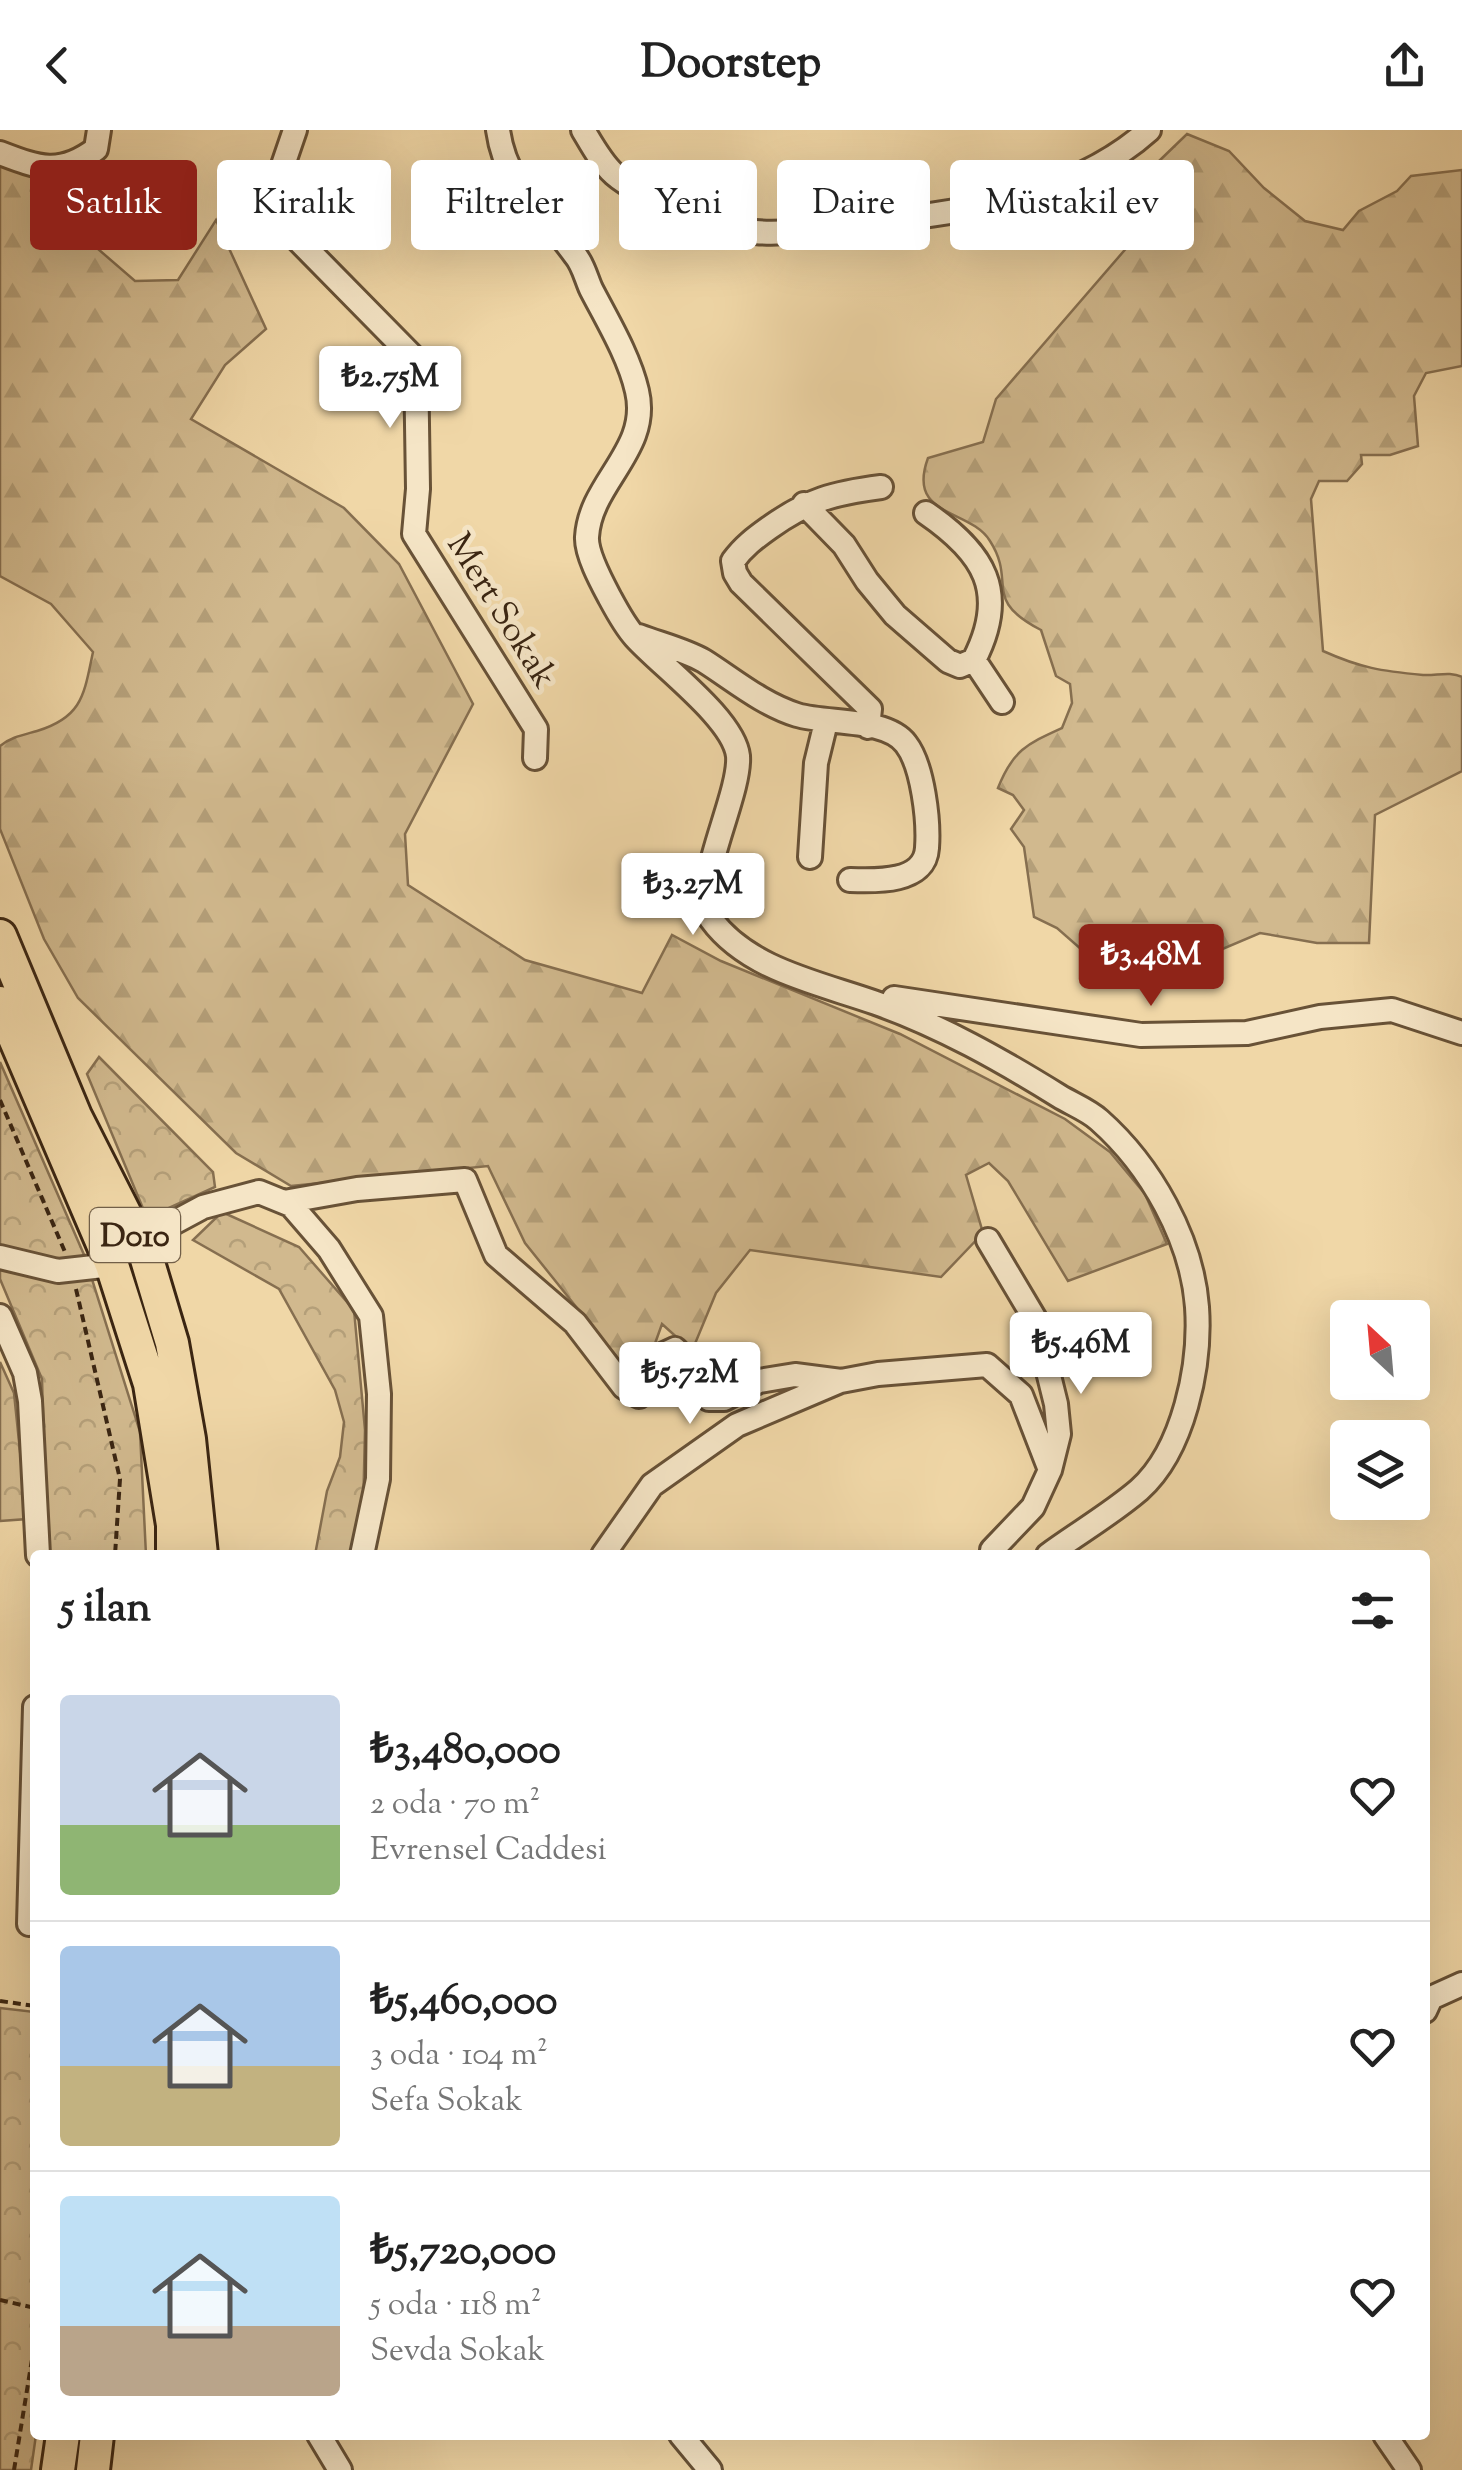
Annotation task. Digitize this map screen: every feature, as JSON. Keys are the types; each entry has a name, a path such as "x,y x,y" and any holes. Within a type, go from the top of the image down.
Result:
{"highway":[{"name":"D010","path":"0,936 76,1116 143,1250 172,1343 190,1440 201,1550"},
{"name":"D010","path":"0,1004 112,1265 150,1384 174,1524 173,1550"},
{"path":"58,2470 62,2440"},
{"path":"93,2470 97,2440"}],"street":[{"path":"0,153 42,168 58,168 80,162 96,149 99,130"},
{"name":"Mert Sokak","path":"295,130 282,168 298,240 416,360 418,489 414,534 536,729 535,758"},
{"path":"498,130 508,170 531,204 578,257 637,390 640,421 633,446 594,505 586,542 608,594 631,633 711,707 738,752 734,791 720,829 705,900 708,917 751,956 792,975 919,1018 1020,1070 1097,1117 1138,1162 1183,1244 1195,1284 1198,1323 1190,1393 1173,1443 1163,1464 1140,1489 1055,1550"},
{"path":"583,130 613,173 637,190 704,218 754,232 942,216 1078,177 1116,156 1149,130"},
{"path":"868,727 870,709 741,583 734,561 740,550 804,504 836,493 881,486"},
{"path":"804,504 844,545 895,615 948,661 960,666 974,660"},
{"path":"926,513 979,562 990,584 989,609 974,660"},
{"path":"631,633 700,658 775,706 826,722 885,727 906,744 924,802 927,854 921,865 904,876 850,880"},
{"path":"974,660 1002,702"},
{"path":"810,857 816,763 826,722"},
{"path":"826,985 1141,1035 1247,1033 1320,1016 1392,1010 1462,1033"},
{"path":"284,1202 357,1189 465,1180 496,1255 575,1323 624,1387 639,1396 660,1356 675,1349 690,1364 710,1399 724,1399 759,1380 795,1376 842,1381"},
{"path":"143,1250 162,1229 203,1207 259,1192 292,1205 329,1250 371,1316 378,1394 378,1479 363,1550"},
{"path":"988,1240 1034,1319 1060,1434 1050,1470 1032,1507 992,1550"},
{"path":"0,1256 58,1271 112,1265"},
{"path":"0,1316 25,1373 30,1400 38,1550"},
{"path":"606,1550 652,1485 737,1426 842,1381 878,1374 987,1365 1020,1395 1050,1470"},
{"path":"1430,2000 1462,1984"},
{"path":"322,2440 340,2470"},
{"path":"685,2440 710,2470"},
{"path":"1389,2440 1408,2470"}],"path":[{"path":"0,1100 71,1270 120,1479 114,1550"},
{"path":"0,2001 30,2005"},
{"path":"0,2300 30,2307"},
{"path":"14,2470 30,2372"}],"green space":[{"path":"1187,134 1229,151 1264,188 1305,221 1343,230 1359,211 1397,191 1411,176 1462,170 1462,366 1426,373 1414,396 1418,446 1390,455 1361,455 1362,464 1347,481 1319,481 1311,499 1323,651 1383,670 1462,677 1462,771 1375,815 1369,943 1317,943 1260,933 1180,967 1129,974 1082,950 1057,928 1034,917 1024,847 1011,829 1024,810 1013,795 998,788 1022,750 1062,728 1072,703 1070,684 1056,676 1041,630 1023,619 1006,599 1001,568 990,541 981,530 933,502 926,492 924,477 928,458 983,442 996,399 1125,250 1194,250 1194,160 1160,160"},
{"path":"0,160 30,173 30,250 99,250 135,281 178,280 216,220 217,250 230,250 266,329 225,365 191,419 344,508 399,564 473,704 405,834 408,885 525,960 642,993 672,935 721,961 900,1034 1065,1119 1110,1152 1145,1194 1167,1244 1068,1281 1008,1181 989,1163 966,1175 983,1233 941,1277 750,1250 716,1293 692,1351 662,1324 643,1377 629,1373 525,1243 488,1166 291,1186 236,1153 78,998 44,939 0,829 0,746 52,725 73,711 83,692 93,652 51,604 0,576"},
{"path":"99,1057 213,1172 215,1187 147,1218 87,1074"},
{"path":"0,1062 85,1257 140,1432 146,1550 47,1550 42,1379 0,1279"},
{"path":"222,1212 299,1247 354,1310 365,1430 363,1513 353,1550 316,1550 327,1491 340,1457 344,1422 335,1390 279,1289 193,1240"},
{"path":"0,1362 14,1393 27,1519 0,1521"},
{"path":"0,2008 30,2011 30,2440 35,2440 31,2470 0,2470"}]}
